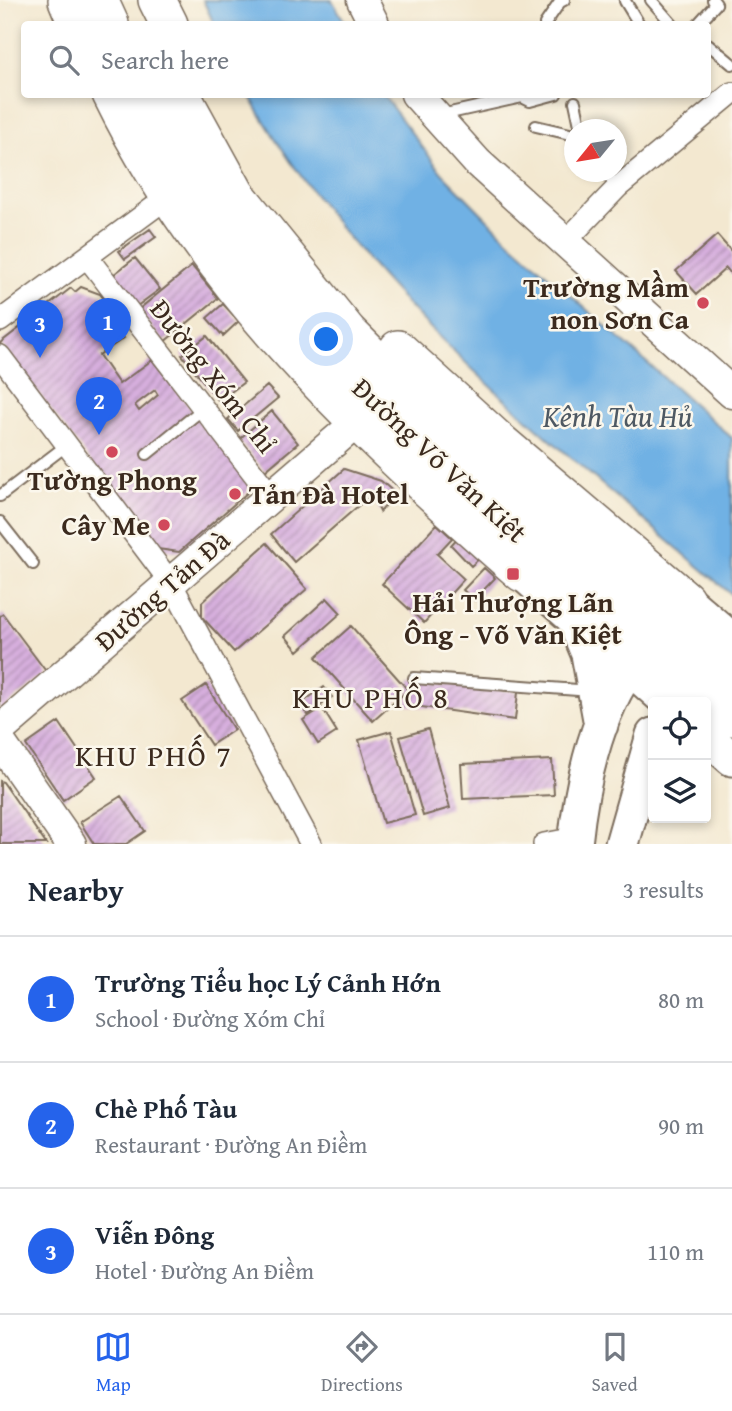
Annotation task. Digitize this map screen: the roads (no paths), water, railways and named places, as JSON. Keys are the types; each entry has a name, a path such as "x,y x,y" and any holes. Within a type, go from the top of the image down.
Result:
{"highway":[{"path":"66,0 76,21"},
{"path":"99,0 142,12"},
{"name":"Đường Võ Văn Kiệt","path":"113,98 167,197 256,315 395,462 522,573"},
{"name":"Đường Võ Văn Kiệt","path":"145,98 162,132 213,211 268,283 360,389 640,653 704,671 732,719"},
{"name":"Đường Võ Văn Kiệt","path":"183,98 236,194 348,332 435,419 640,653"},
{"name":"Đường Võ Văn Kiệt","path":"206,98 226,137 286,225 346,300 498,440 640,653"}],"main road":[{"name":"Đường Võ Văn Kiệt","path":"522,573 574,619 588,654 640,653 704,671"},
{"path":"565,842 602,727 640,653"},
{"path":"711,722 732,719"},
{"path":"711,741 732,760"},
{"path":"624,833 648,756"},
{"path":"711,761 732,760"},
{"path":"624,833 648,802"}],"street":[{"path":"362,0 372,21"},
{"path":"627,168 732,93"},
{"path":"426,106 477,162 564,243 726,384"},
{"path":"564,243 609,182"},
{"path":"0,321 167,197"},
{"name":"Đường Xóm Chỉ","path":"87,257 271,496"},
{"path":"0,356 171,583 311,844"},
{"name":"Đường Tản Đà","path":"0,730 356,422"},
{"path":"0,742 71,844"}],"lane":[{"path":"547,21 564,0"},
{"path":"651,0 669,21"},
{"path":"700,21 714,2 728,0"},
{"path":"625,1 637,21"},
{"path":"711,46 732,64"},
{"path":"426,106 503,98"},
{"path":"576,102 579,119"},
{"path":"536,125 564,132"},
{"path":"147,454 204,408"},
{"path":"2,490 67,445"},
{"path":"0,522 33,564"},
{"path":"414,678 640,653"}],"water":[{"path":"203,0 332,0 344,21 213,21"},
{"name":"Kênh Tàu Hủ","path":"251,98 385,98 442,173 508,240 732,438 732,595 532,424 468,365 406,303 349,238 296,169"}],"place":[{"name":"Trường Mầm non Sơn Ca","path":"703,303"},
{"name":"Trường Tiểu học Lý Cảnh Hớn","path":"108,356"},
{"name":"Viễn Đông","path":"40,358"},
{"name":"Chè Phố Tàu","path":"99,435"},
{"name":"Tường Phong","path":"112,452"},
{"name":"Tản Đà Hotel","path":"235,494"},
{"name":"Cây Me","path":"164,525"},
{"name":"Hải Thượng Lãn Ông - Võ Văn Kiệt","path":"513,574"}],"district":[{"name":"KHU PHỐ 8","path":"371,698"},
{"name":"KHU PHỐ 7","path":"154,756"}]}
